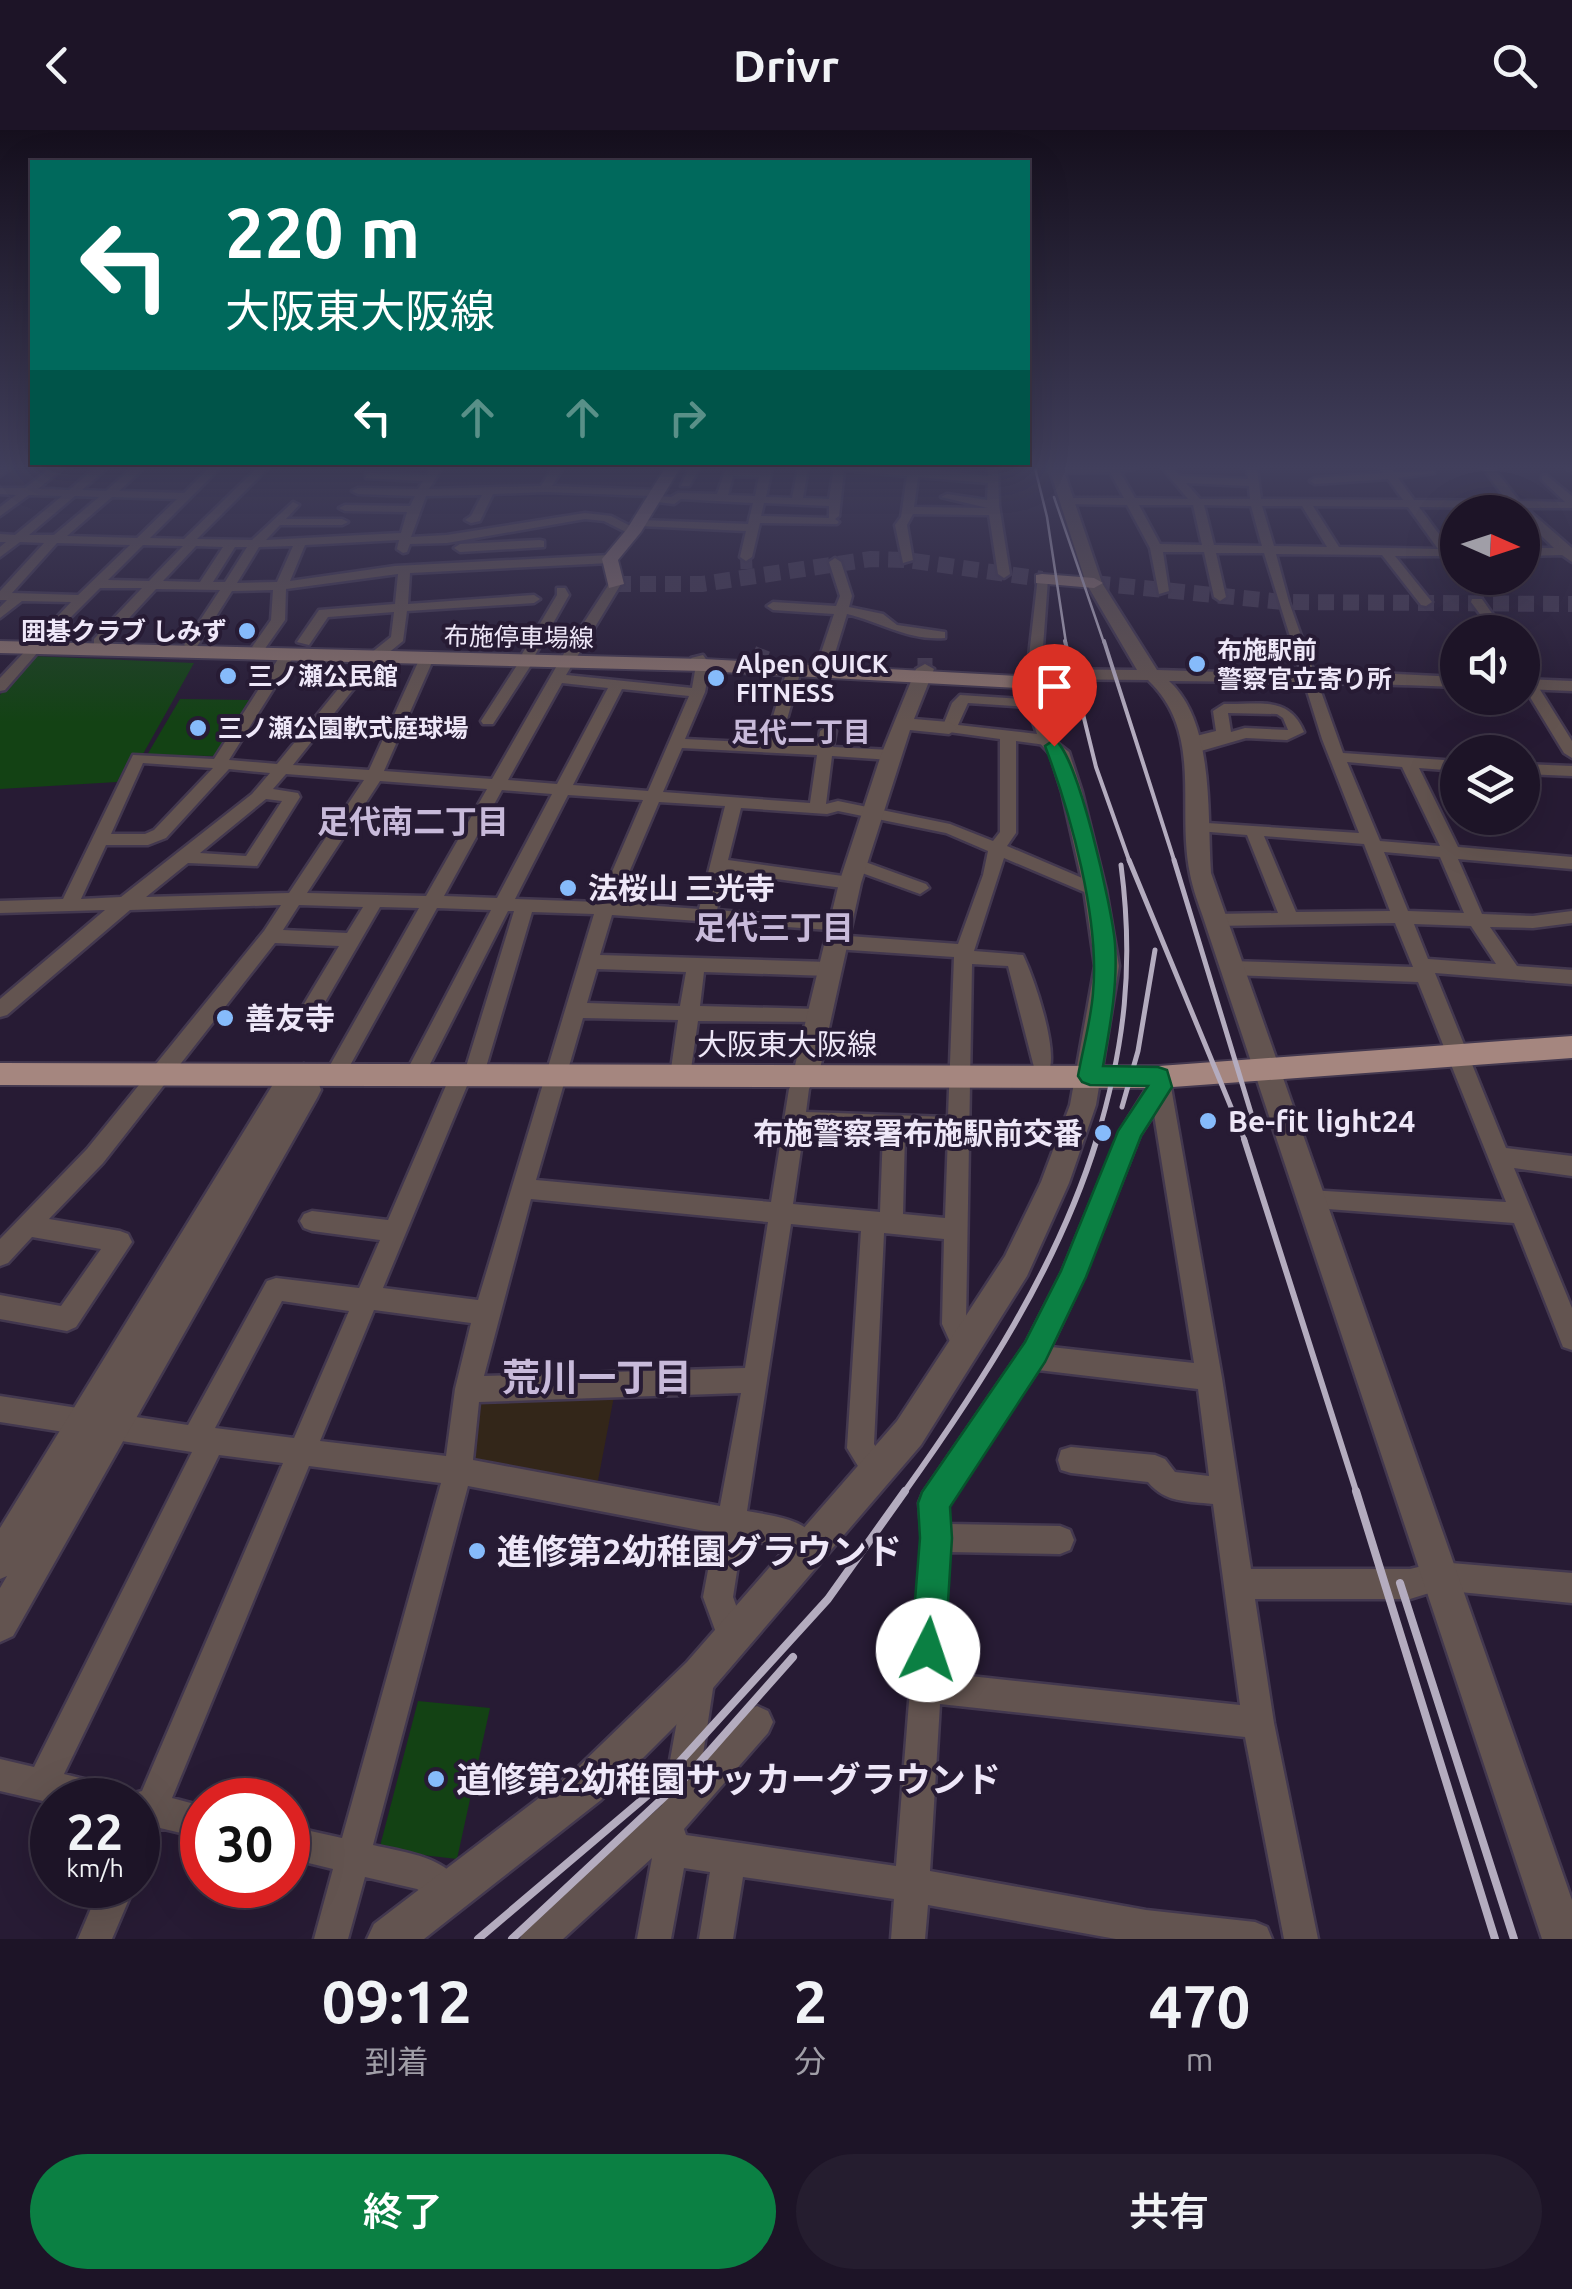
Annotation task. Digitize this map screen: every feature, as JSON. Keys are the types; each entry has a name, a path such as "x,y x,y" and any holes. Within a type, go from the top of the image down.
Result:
{"main road":[{"path":"615,552 610,559 615,584"},
{"path":"1042,578 1094,583"},
{"name":"布施停車場線","path":"0,638 32,650 99,642 259,647 426,660 527,658"},
{"name":"布施停車場線","path":"0,647 287,656 527,658 566,665 828,658 924,673"},
{"name":"布施停車場線","path":"700,662 794,670 1035,678"},
{"name":"大阪東大阪線","path":"0,1074 1090,1076 1160,1082 1458,1052 1572,1046"}],"street":[{"path":"1,596 43,552"},
{"path":"0,687 129,552"},
{"path":"99,642 182,552"},
{"path":"203,587 226,552"},
{"path":"190,645 250,552"},
{"path":"259,647 278,620 281,586 296,552"},
{"path":"356,575 364,552"},
{"path":"395,570 400,552"},
{"path":"473,552 475,580"},
{"path":"746,557 747,552"},
{"path":"906,552 907,560"},
{"path":"1001,552 1004,574"},
{"path":"1084,552 1094,583 1142,665 1171,692 1193,745 1200,874 1564,1939"},
{"path":"1157,552 1163,591"},
{"path":"1211,552 1220,597"},
{"path":"1271,552 1338,758 1572,1338"},
{"path":"1386,552 1426,602"},
{"path":"1542,552 1570,553"},
{"path":"304,642 324,613 401,605 475,580 610,559"},
{"path":"828,658 846,596 834,562"},
{"path":"96,584 281,586 395,570 475,580 534,599"},
{"path":"0,1010 124,903 262,793 378,655 398,638 404,572 395,570"},
{"path":"1042,578 1035,678 1130,683 1153,676 1440,681"},
{"path":"0,1561 98,1426 308,1090 433,902 615,584"},
{"path":"488,722 563,595 561,591"},
{"path":"1,596 82,598"},
{"path":"0,614 18,596"},
{"path":"1478,598 1488,615"},
{"path":"773,606 803,601 878,617 893,628 940,635"},
{"path":"0,659 32,650"},
{"path":"100,839 148,840 160,834 222,764 287,656"},
{"path":"0,1254 95,1156 270,936 374,777 426,660"},
{"path":"331,1939 458,1471 468,1389 486,1313 604,908 697,692 700,662"},
{"path":"566,665 618,682 697,692"},
{"path":"772,748 794,670"},
{"path":"734,1638 718,1598 756,1380 799,1088 805,1078 836,934 854,874 924,673"},
{"path":"415,1074 618,682"},
{"path":"1540,682 1572,686"},
{"path":"388,1939 587,1786 734,1638 909,1433 966,1348 1039,1220 1072,1140 1090,1076 1107,966 1095,890 1072,792 1058,752 1046,740 1037,707 1024,700 966,698 949,728"},
{"path":"1540,704 1571,748"},
{"path":"1224,708 1280,710 1290,716 1296,732 1246,732 1193,745 1224,734 1220,712 1224,708"},
{"path":"1548,716 1572,716"},
{"path":"904,724 1046,740"},
{"path":"818,808 828,732"},
{"path":"966,1348 954,1324 964,954 992,875 997,848 1008,833 1008,734"},
{"path":"677,743 892,756"},
{"path":"69,905 138,758 498,787 656,794 818,808 838,806 950,829 1095,890"},
{"path":"1338,758 1440,765"},
{"path":"1409,764 1476,920 1510,970"},
{"path":"1540,770 1572,771"},
{"path":"183,857 252,862 292,796 262,793"},
{"path":"706,916 734,801"},
{"path":"1198,826 1572,864"},
{"path":"1254,832 1290,918"},
{"path":"160,834 208,837"},
{"path":"720,865 854,874 920,888"},
{"path":"0,907 293,899 604,908 706,916 1016,960 1037,1030 1042,1065"},
{"path":"314,1004 375,901"},
{"path":"160,1778 394,1231 468,1074 525,905"},
{"path":"1215,920 1403,917 1533,922 1572,916"},
{"path":"270,936 351,940"},
{"path":"589,962 829,969"},
{"path":"680,1076 696,965"},
{"path":"1231,968 1510,970 1572,977"},
{"path":"575,1010 818,1017"},
{"path":"908,1939 936,1538 934,1503 1032,1358 1072,1277 1130,1131 1160,1082"},
{"path":"1160,1082 1209,1378 1258,1724 1301,1939"},
{"path":"794,1120 960,1126"},
{"path":"876,1470 860,1448 894,1124"},
{"path":"1502,1157 1572,1166"},
{"path":"525,1188 957,1230"},
{"path":"1310,1200 1524,1214"},
{"path":"312,1221 394,1231"},
{"path":"0,1307 67,1319 120,1242 28,1226"},
{"path":"45,1778 276,1289 486,1313"},
{"path":"1032,1358 1209,1378"},
{"path":"468,1389 756,1380"},
{"path":"0,1409 98,1426 458,1471 792,1534 810,1550"},
{"path":"0,1623 98,1426"},
{"path":"1071,1460 1156,1469 1168,1485 1224,1491"},
{"path":"936,1538 1060,1540"},
{"path":"1240,1584 1410,1584 1439,1576 1572,1588"},
{"path":"654,1939 700,1675"},
{"path":"925,1687 1258,1724"},
{"path":"536,1939 677,1813 757,1722"},
{"path":"0,1774 30,1781"},
{"path":"310,1847 426,1874 448,1892"},
{"path":"671,1849 911,1885 1146,1933 1255,1939"},
{"path":"716,1939 728,1858"},
{"path":"95,1939 108,1908"}],"shaded area":[{"path":"615,1391 596,1491 468,1470 481,1395"}],"green space":[{"path":"32,656 194,663 143,754 130,757 117,782 0,789 0,695"},
{"name":"三ノ瀬公園軟式庭球場","path":"180,699 249,700 215,756 147,755"},
{"name":"道修第2幼稚園サッカーグラウンド","path":"418,1701 490,1708 457,1859 379,1850"}],"tunnel":[{"path":"746,557 747,579"},
{"path":"615,584 702,584 871,559 907,560 1042,579"},
{"path":"1094,583 1283,602 1572,604"},
{"path":"761,654 763,649"},
{"path":"925,658 925,669"}],"railway":[{"path":"1052,552 1066,643"},
{"path":"1073,552 1104,643"},
{"path":"1065,641 1096,767 1130,863"},
{"path":"1104,641 1175,863"},
{"path":"1129,860 1245,1141"},
{"path":"1174,860 1255,1126"},
{"path":"1096,1141 1114,1072 1124,1004 1127,937 1121,865"},
{"path":"1122,1107 1138,1051 1155,950"},
{"path":"903,1494 1015,1324 1061,1233 1097,1139"},
{"path":"1244,1139 1357,1494"},
{"path":"478,1939 655,1789 828,1599 905,1491"},
{"path":"1356,1491 1495,1939"},
{"path":"1400,1583 1514,1939"},
{"path":"512,1939 694,1769 793,1657"}],"place":[{"name":"囲碁クラブ しみず","path":"247,631"},
{"name":"布施駅前 警察官立寄り所","path":"1197,664"},
{"name":"三ノ瀬公民館","path":"228,676"},
{"name":"Alpen QUICK FITNESS","path":"716,678"},
{"name":"三ノ瀬公園軟式庭球場","path":"198,728"},
{"name":"法桜山 三光寺","path":"568,888"},
{"name":"善友寺","path":"225,1018"},
{"name":"Be-fit light24","path":"1208,1121"},
{"name":"布施警察署布施駅前交番","path":"1103,1133"},
{"name":"進修第2幼稚園グラウンド","path":"477,1551"},
{"name":"道修第2幼稚園サッカーグラウンド","path":"436,1779"}],"district":[{"name":"足代二丁目","path":"801,731"},
{"name":"足代南二丁目","path":"413,821"},
{"name":"足代三丁目","path":"774,927"},
{"name":"荒川一丁目","path":"597,1377"}],"route":[{"path":"928,1650 936,1538 934,1503 1035,1352 1072,1277 1130,1131 1160,1087 1158,1076 1090,1076 1107,966 1095,890 1072,792 1054,746"}]}
